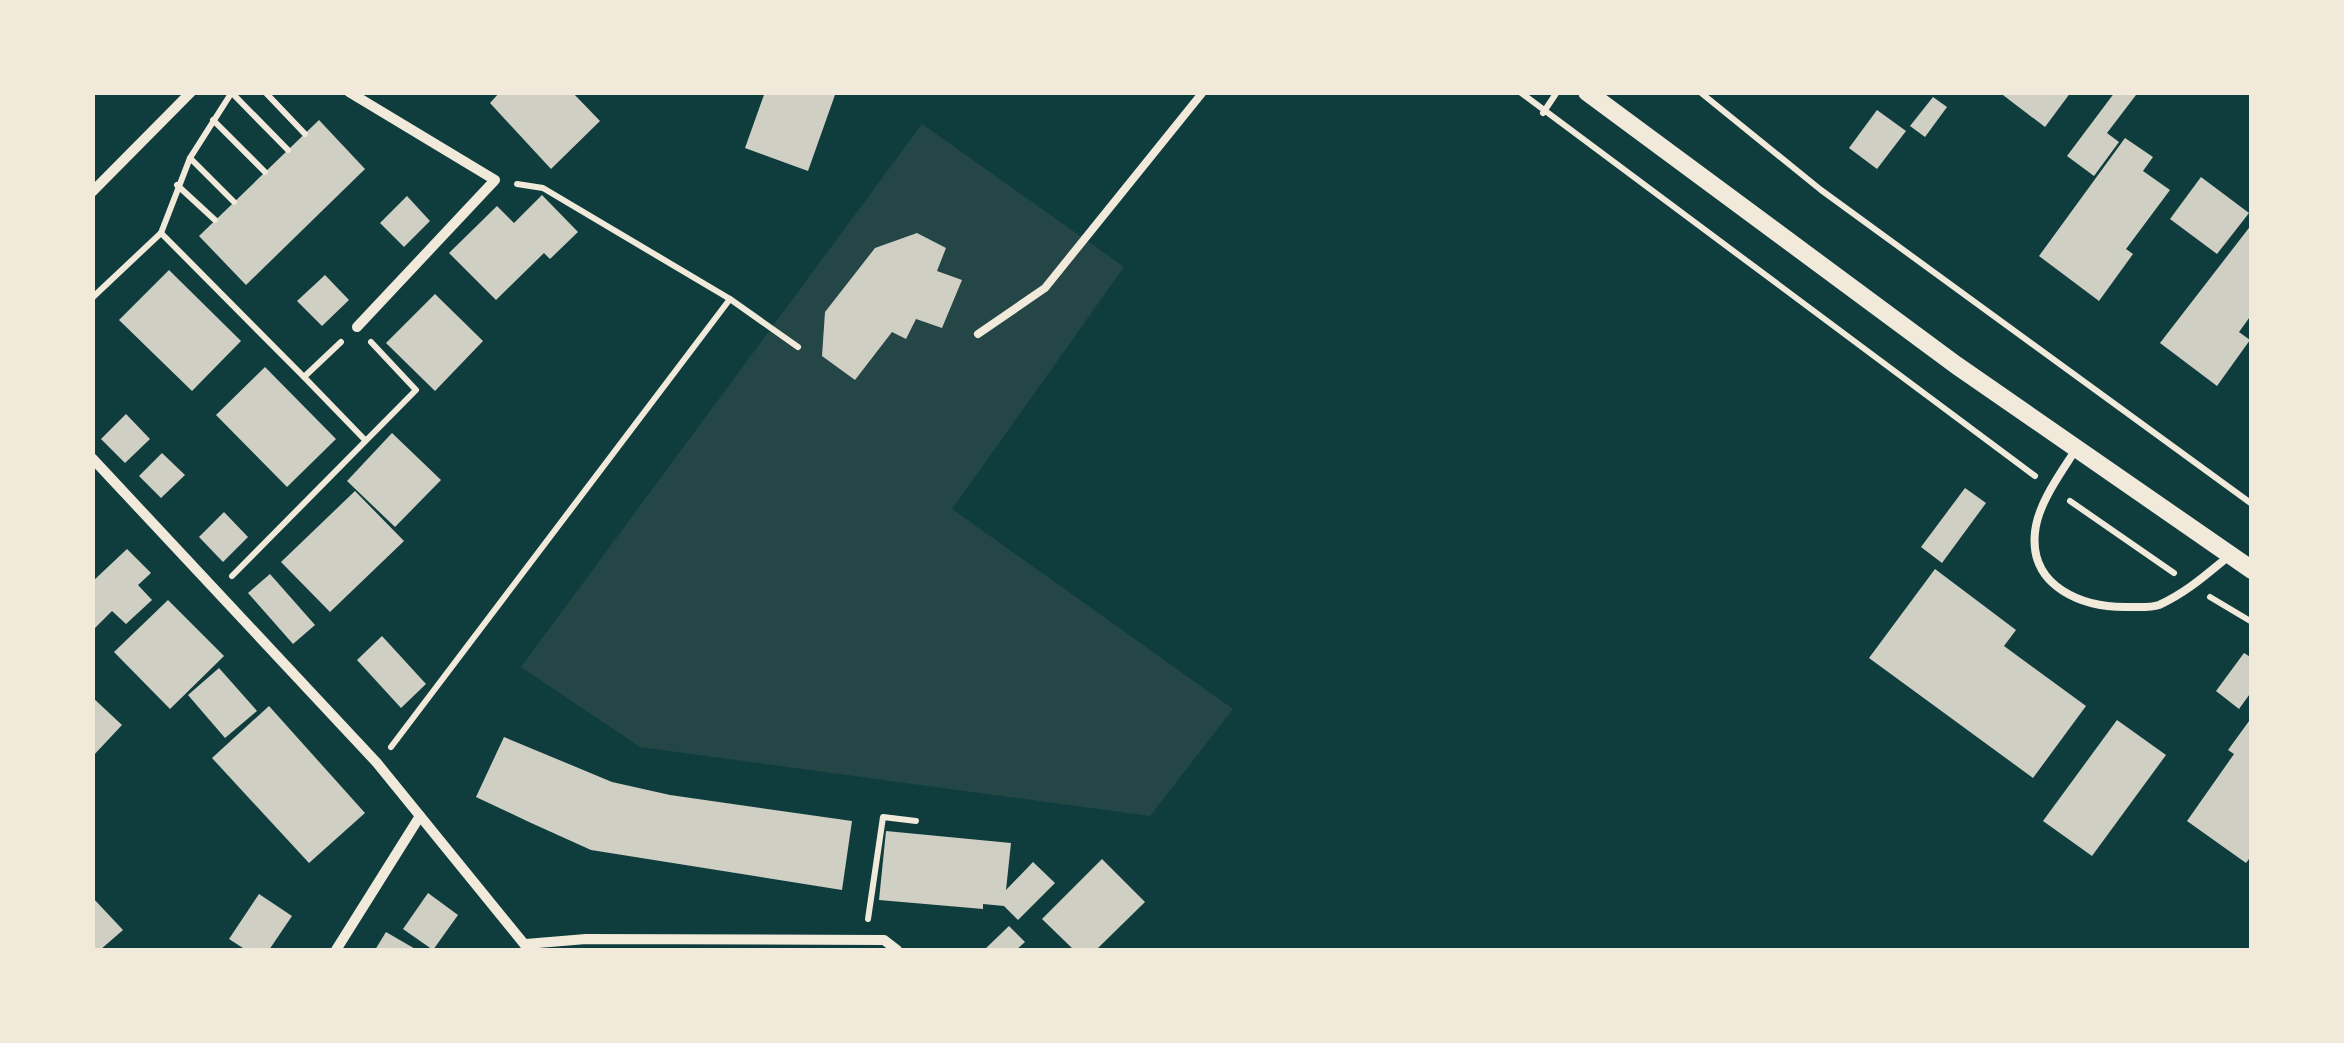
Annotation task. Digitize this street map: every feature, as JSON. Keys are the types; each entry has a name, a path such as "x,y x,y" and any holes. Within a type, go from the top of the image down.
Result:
{"street":[{"path":"92,192 191,92"},
{"path":"348,92 495,180 357,327"},
{"path":"1587,92 2076,449 2252,570"},
{"path":"92,458 377,763 527,947 624,938 884,940 897,950"},
{"path":"336,950 420,816"}],"lane":[{"path":"978,334 1044,288 1203,92"},
{"path":"2076,449 2052,488 2035,532 2039,562 2060,592 2095,608 2155,607 2193,586 2228,556"}],"path":[{"path":"265,92 305,134"},
{"path":"1520,92 1543,113 2052,488 2252,622"},
{"path":"1543,113 1557,92"},
{"path":"1700,92 1821,190 2252,504"},
{"path":"92,298 161,233 190,158 232,93 288,150"},
{"path":"212,120 265,172"},
{"path":"190,158 234,202"},
{"path":"495,180 542,188 730,299 798,347"},
{"path":"177,184 215,220"},
{"path":"161,233 365,440"},
{"path":"377,763 730,299"},
{"path":"218,591 416,390 357,327 304,378"},
{"path":"865,940 883,818 916,821"}],"shaded area":[{"path":"922,124 1124,267 952,509 1233,709 1150,816 640,747 521,667"}],"building":[{"path":"500,92 572,92 600,121 551,169 490,103"},
{"path":"765,92 836,92 808,171 745,148"},
{"path":"1999,92 2071,92 2045,127"},
{"path":"2115,92 2136,95 2107,133 2119,142 2094,176 2067,156"},
{"path":"1933,97 1947,107 1925,137 1910,126"},
{"path":"1877,110 1906,131 1877,169 1849,148"},
{"path":"319,120 365,169 246,285 199,236"},
{"path":"2125,138 2153,157 2143,171 2170,190 2126,249 2133,254 2099,301 2039,256"},
{"path":"2201,177 2249,213 2217,254 2170,219"},
{"path":"542,195 578,232 550,259 544,253 496,300 449,253 497,206 514,223"},
{"path":"407,196 430,221 404,247 380,223"},
{"path":"2252,224 2252,314 2239,332 2250,340 2217,386 2160,343"},
{"path":"917,233 946,248 937,271 962,280 942,328 916,319 906,339 892,332 855,380 822,356 825,312 875,248"},
{"path":"169,270 241,341 192,391 119,320"},
{"path":"325,275 349,300 322,326 297,301"},
{"path":"435,294 483,341 435,391 386,343"},
{"path":"265,367 336,439 287,487 216,415"},
{"path":"126,414 150,439 125,463 101,439"},
{"path":"392,433 441,480 395,527 347,481"},
{"path":"162,453 185,475 161,498 139,476"},
{"path":"1965,488 1986,503 1942,563 1921,547"},
{"path":"355,491 404,541 330,612 281,562"},
{"path":"224,512 248,537 223,562 199,537"},
{"path":"127,549 151,573 138,585 152,600 126,624 112,611 92,631 92,582"},
{"path":"1935,569 2016,630 2004,646 2086,706 2033,778 1869,658"},
{"path":"270,574 315,625 293,644 248,593"},
{"path":"168,600 224,656 170,709 114,652"},
{"path":"382,636 426,684 401,708 357,660"},
{"path":"2244,653 2252,658 2252,691 2239,709 2216,691"},
{"path":"219,668 257,711 225,738 188,695"},
{"path":"92,697 122,725 92,757"},
{"path":"269,706 365,813 309,863 212,758"},
{"path":"2252,717 2252,855 2246,863 2187,821 2234,754 2228,750"},
{"path":"2117,720 2166,755 2092,856 2043,821"},
{"path":"504,737 612,782 670,795 852,821 842,890 591,850 529,822 476,797"},
{"path":"886,831 1011,843 1006,890 1033,862 1055,883 1018,920 1004,906 983,904 983,909 879,900"},
{"path":"1102,859 1145,902 1096,950 1074,950 1042,919"},
{"path":"428,893 458,915 433,950 403,929"},
{"path":"259,894 292,916 269,950 246,950 229,939"},
{"path":"92,897 123,930 100,950 92,950"},
{"path":"1009,926 1025,942 1016,950 984,950"},
{"path":"386,932 417,950 375,950"}]}
